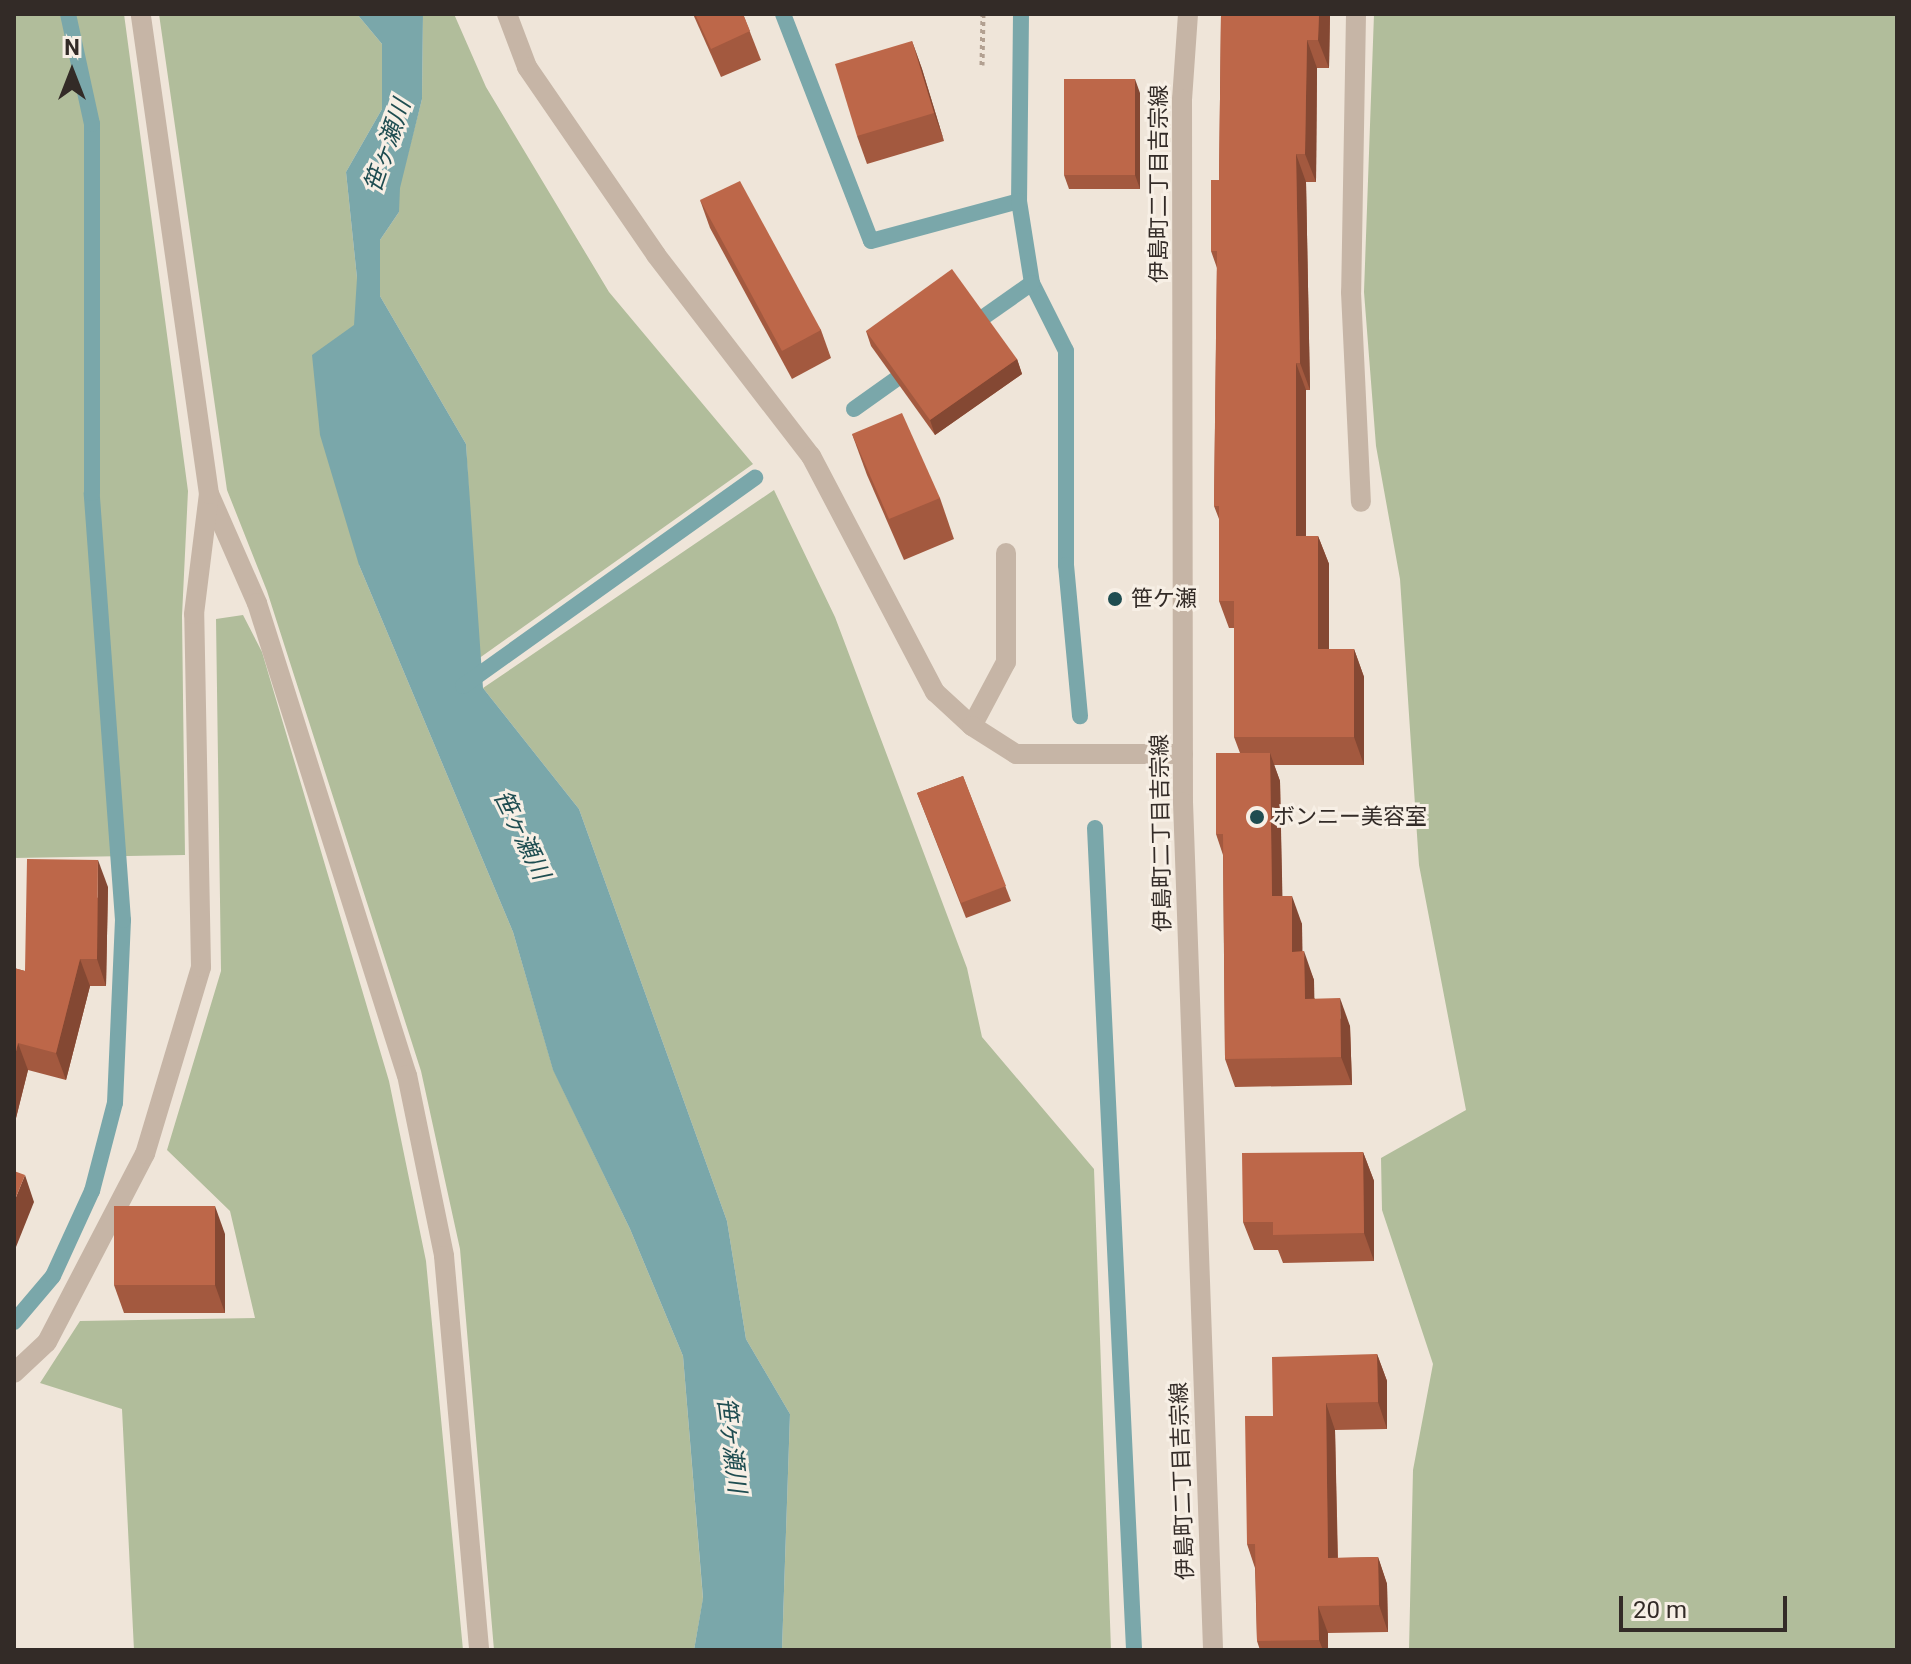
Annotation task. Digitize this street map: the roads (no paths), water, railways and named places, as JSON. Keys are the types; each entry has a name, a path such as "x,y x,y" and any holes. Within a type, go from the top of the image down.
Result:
{"street":[{"path":"14,1373 47,1342 145,1154 201,967 194,614 209,494 141,14"},
{"path":"507,14 527,67 656,255 811,456 935,692 972,726 1016,754 1183,754"},
{"name":"伊島町二丁目吉宗線","path":"1188,14 1182,99 1183,754 1213,1650"},
{"path":"1356,14 1351,292 1361,502"},
{"path":"209,494 257,603 407,1075 444,1256 479,1650"},
{"path":"972,726 1006,662 1006,553"}],"water":[{"name":"笹ヶ瀬川","path":"357,14 423,14 422,99 400,188 399,212 380,240 380,296 466,444 483,688 579,809 727,1221 746,1339 790,1414 782,1650 694,1650 703,1598 683,1356 630,1229 553,1070 513,932 359,565 320,435 312,355 354,325 357,278 346,172 382,109 382,44"}],"waterway":[{"path":"14,1322 53,1276 92,1191 115,1103 123,920 92,493 92,124 68,14"},
{"path":"783,14 871,241 1019,201"},
{"path":"1021,14 1019,201 1032,283 1066,351 1066,565 1080,716"},
{"path":"968,328 1032,283"},
{"path":"854,409 913,367"},
{"path":"463,686 755,478"},
{"path":"1095,828 1134,1650"}],"place":[{"name":"笹ケ瀬","path":"1115,599"},
{"name":"ボンニー美容室","path":"1257,817"}]}
